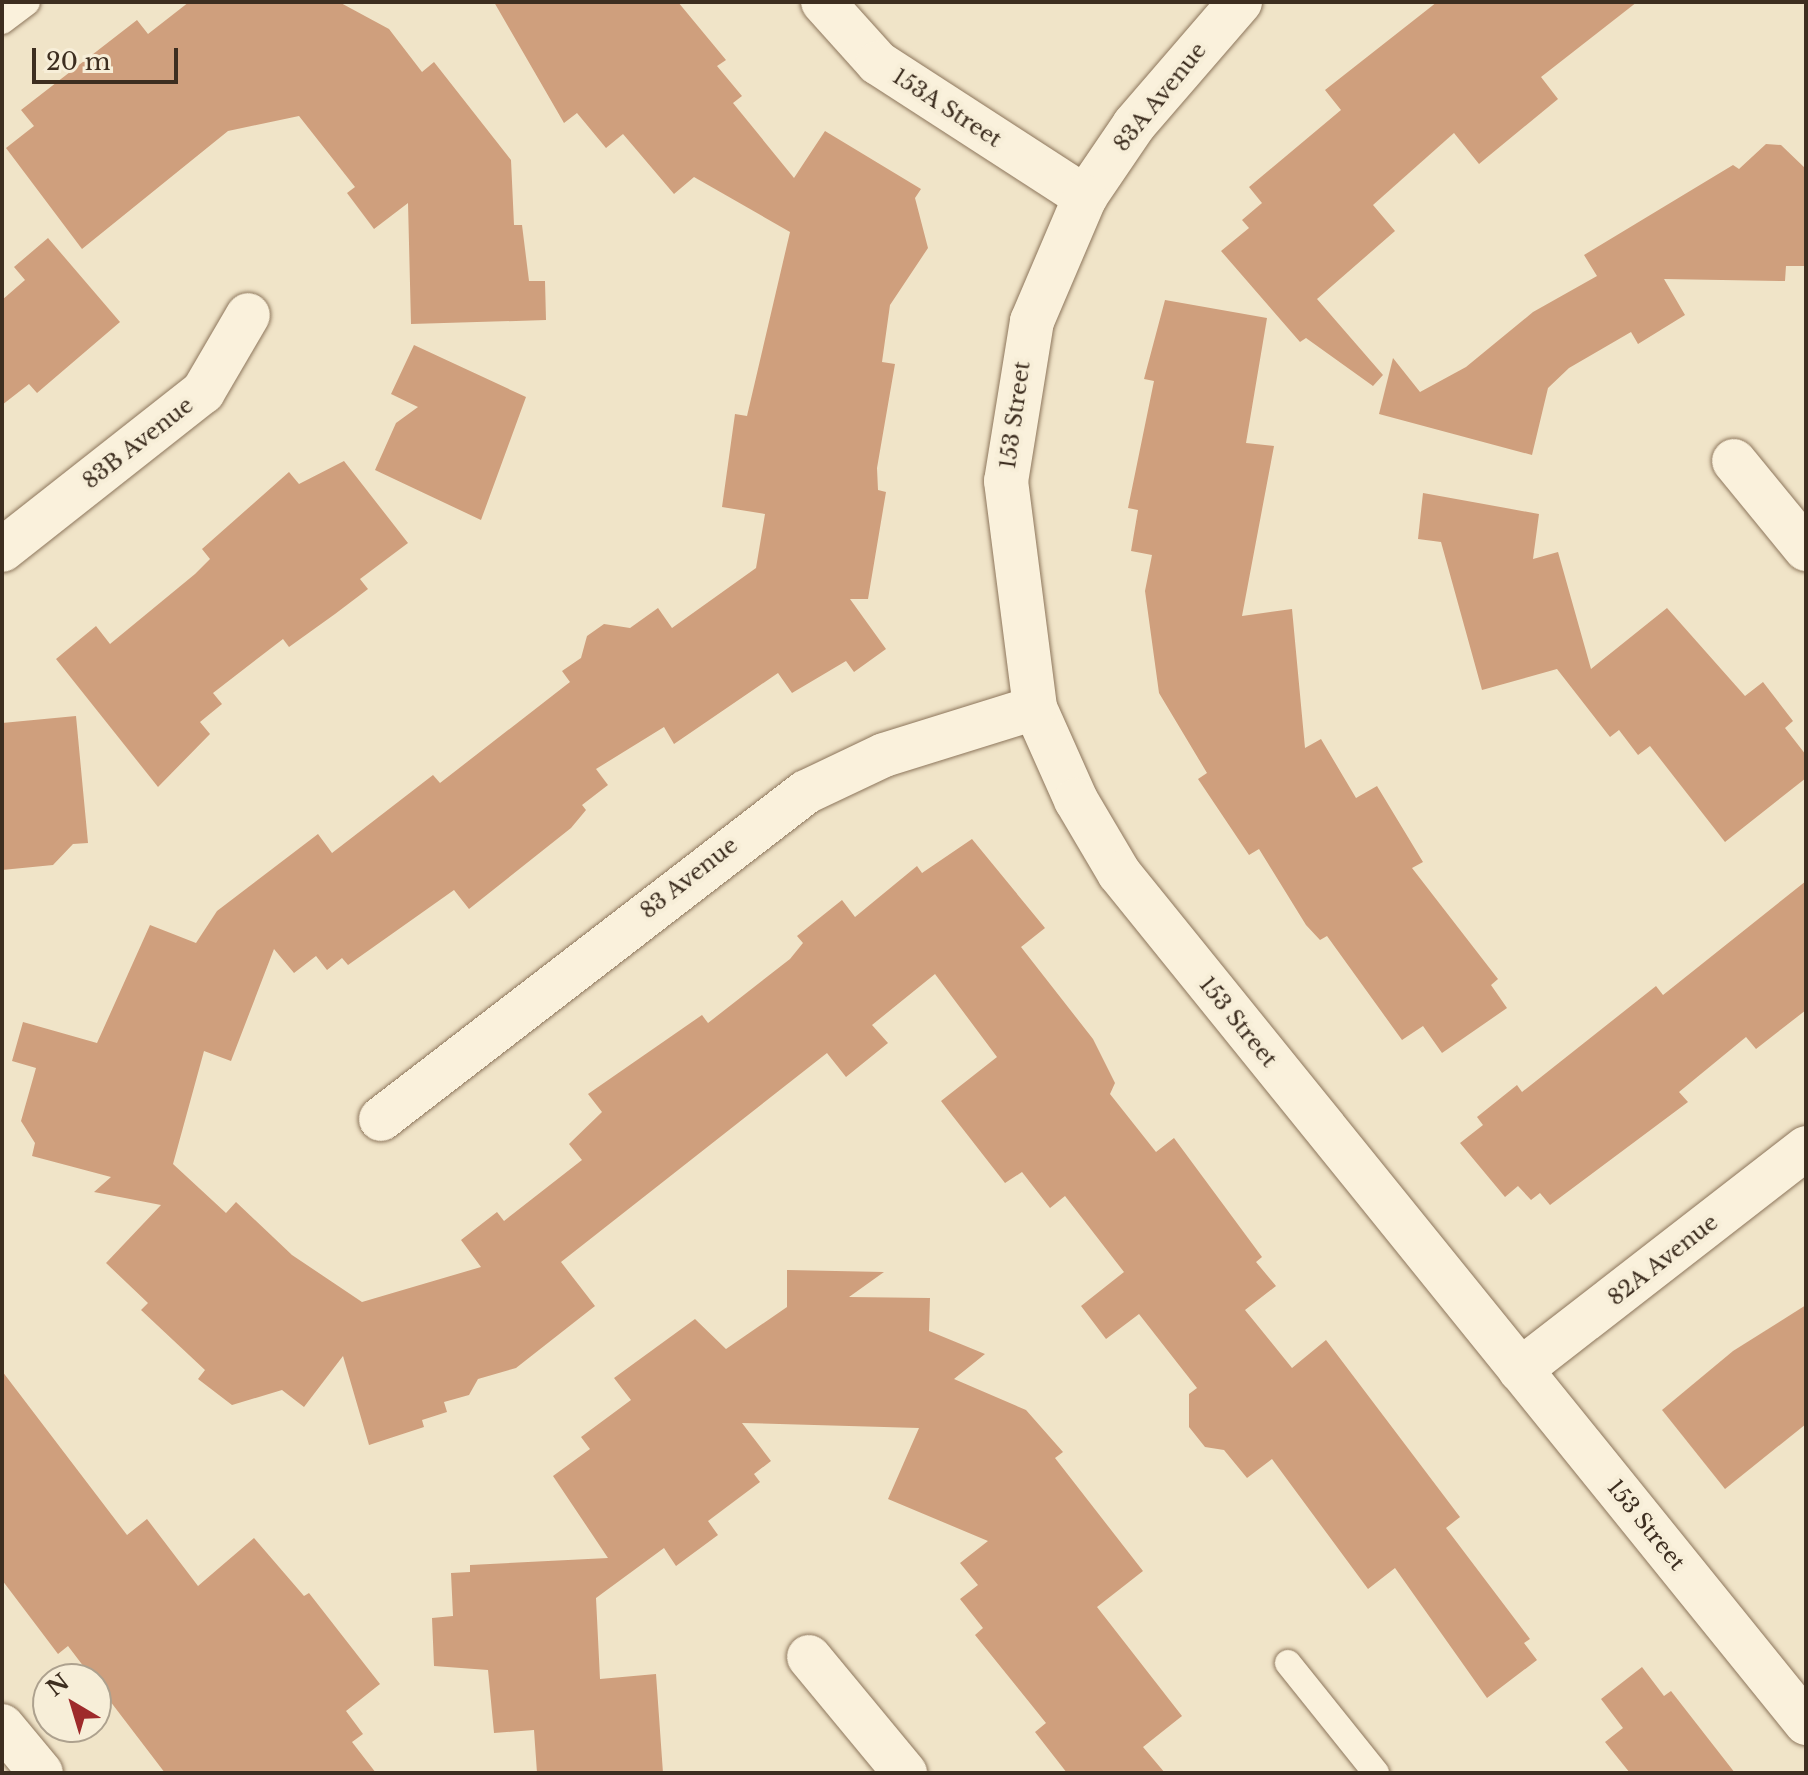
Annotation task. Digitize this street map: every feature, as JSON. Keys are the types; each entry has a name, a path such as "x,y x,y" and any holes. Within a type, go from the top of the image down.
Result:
{"street":[{"name":"153A Street","path":"823,2 878,63 1085,197"},
{"name":"83A Avenue","path":"1085,197 1134,125 1240,2"},
{"name":"153 Street","path":"1085,197 1032,321 1010,432 1010,532 1035,708 1076,800 1119,873 1806,1723"},
{"name":"83B Avenue","path":"2,550 203,392 248,315"},
{"path":"1734,461 1806,549"},
{"name":"83 Avenue","path":"381,1119 806,792 884,755 1035,708"},
{"name":"82A Avenue","path":"1520,1370 1806,1148"},
{"path":"809,1657 905,1773"},
{"path":"2,1726 41,1773"}],"lane":[{"path":"2,21 27,2"},
{"path":"1288,1663 1376,1773"}],"building":[{"path":"189,2 339,2 389,29 422,72 434,62 511,160 514,225 522,225 529,281 545,281 546,320 411,324 408,203 374,229 347,193 355,187 299,116 228,131 82,249 6,148 34,126 21,110 137,20 148,34"},
{"path":"494,2 678,2 726,60 717,66 742,96 733,103 794,178 825,131 921,189 915,198 928,248 890,305 882,362 895,364 877,468 878,490 886,492 868,599 850,599 886,649 854,672 846,661 792,693 778,673 674,744 664,727 596,769 608,785 582,805 586,810 571,828 469,909 454,890 348,965 342,958 327,970 316,956 294,973 274,949 231,1061 204,1051 173,1164 226,1213 236,1202 292,1255 362,1302 481,1267 461,1240 497,1212 504,1221 582,1160 569,1144 602,1112 588,1094 702,1015 708,1023 790,959 803,943 797,936 842,900 855,917 917,866 922,873 972,839 1045,928 1021,947 1093,1039 1115,1083 1110,1094 1156,1152 1174,1138 1262,1257 1256,1262 1276,1286 1245,1310 1292,1368 1326,1340 1460,1517 1446,1528 1530,1639 1524,1643 1537,1660 1487,1698 1395,1568 1368,1589 1272,1459 1247,1478 1224,1450 1205,1447 1189,1427 1189,1394 1197,1388 1139,1314 1106,1339 1081,1306 1124,1272 1065,1196 1050,1208 1022,1172 1005,1183 941,1101 997,1057 935,974 872,1025 888,1043 846,1077 827,1053 561,1262 595,1306 516,1368 478,1379 469,1395 444,1402 447,1412 422,1420 424,1427 369,1445 343,1356 304,1407 282,1390 232,1405 198,1379 205,1370 141,1310 148,1303 106,1263 161,1205 94,1192 111,1177 32,1156 35,1143 21,1121 36,1068 12,1061 23,1022 97,1043 150,925 196,943 217,911 318,834 332,853 433,775 440,783 570,682 562,671 581,658 587,636 604,624 630,628 658,608 672,628 756,568 765,514 722,507 735,414 747,416 790,232 694,177 674,194 623,134 606,148 577,113 564,123"},
{"path":"1437,2 1637,2 1541,77 1558,99 1479,164 1454,133 1373,205 1395,231 1317,299 1383,375 1373,386 1306,338 1300,342 1221,251 1249,228 1242,220 1262,203 1249,187 1341,110 1325,90"},
{"path":"1766,144 1781,145 1806,169 1806,266 1786,266 1785,281 1664,279 1685,315 1638,344 1631,332 1569,368 1548,388 1532,455 1379,414 1393,358 1420,392 1466,367 1533,312 1597,276 1584,255 1733,165 1739,169"},
{"path":"48,238 120,322 37,393 29,384 2,405 2,300 25,280 14,267"},
{"path":"1165,300 1267,318 1246,443 1274,446 1242,616 1292,609 1305,748 1321,739 1356,798 1377,786 1423,862 1412,868 1498,979 1491,985 1507,1008 1442,1053 1423,1026 1402,1040 1327,936 1320,940 1306,925 1259,849 1249,855 1198,779 1207,773 1159,693 1145,591 1152,555 1131,551 1138,510 1128,508 1154,381 1144,379"},
{"path":"414,345 526,397 481,520 375,470 396,423 418,407 391,394"},
{"path":"344,461 408,543 360,579 368,589 289,647 283,639 213,693 222,704 200,722 210,734 158,787 56,659 96,626 110,644 195,574 210,559 202,549 289,472 299,484"},
{"path":"1423,493 1539,514 1533,559 1558,552 1591,669 1667,608 1745,696 1763,682 1793,721 1785,728 1806,755 1806,778 1725,842 1650,746 1638,755 1619,730 1610,737 1557,669 1482,690 1441,542 1418,539"},
{"path":"76,716 88,843 73,844 53,865 2,870 2,723"},
{"path":"1806,881 1806,1010 1756,1049 1746,1037 1679,1092 1688,1102 1550,1205 1540,1193 1531,1200 1518,1186 1505,1197 1460,1143 1483,1125 1477,1117 1517,1085 1522,1092 1656,986 1663,995"},
{"path":"787,1270 884,1272 849,1297 930,1298 929,1331 985,1354 954,1379 1026,1410 1063,1452 1055,1458 1143,1571 1097,1607 1182,1716 1143,1747 1165,1773 1067,1773 1035,1732 1046,1723 975,1635 983,1628 960,1599 978,1585 960,1563 988,1541 888,1499 919,1428 742,1423 771,1461 754,1474 760,1482 708,1521 718,1535 676,1566 664,1548 596,1598 600,1679 656,1674 663,1773 537,1773 534,1730 494,1733 488,1670 434,1666 432,1618 453,1616 451,1573 470,1572 470,1565 608,1558 553,1476 590,1449 581,1437 631,1400 614,1378 695,1319 726,1349 787,1307"},
{"path":"1806,1305 1806,1424 1725,1489 1662,1410 1733,1351"},
{"path":"2,1371 127,1535 147,1519 198,1586 254,1538 304,1596 309,1593 380,1684 346,1711 363,1734 352,1742 376,1773 165,1773 112,1704 112,1663 81,1663 68,1646 58,1654 2,1580"},
{"path":"1642,1667 1664,1696 1671,1691 1735,1773 1630,1773 1605,1742 1623,1728 1601,1699"}]}
